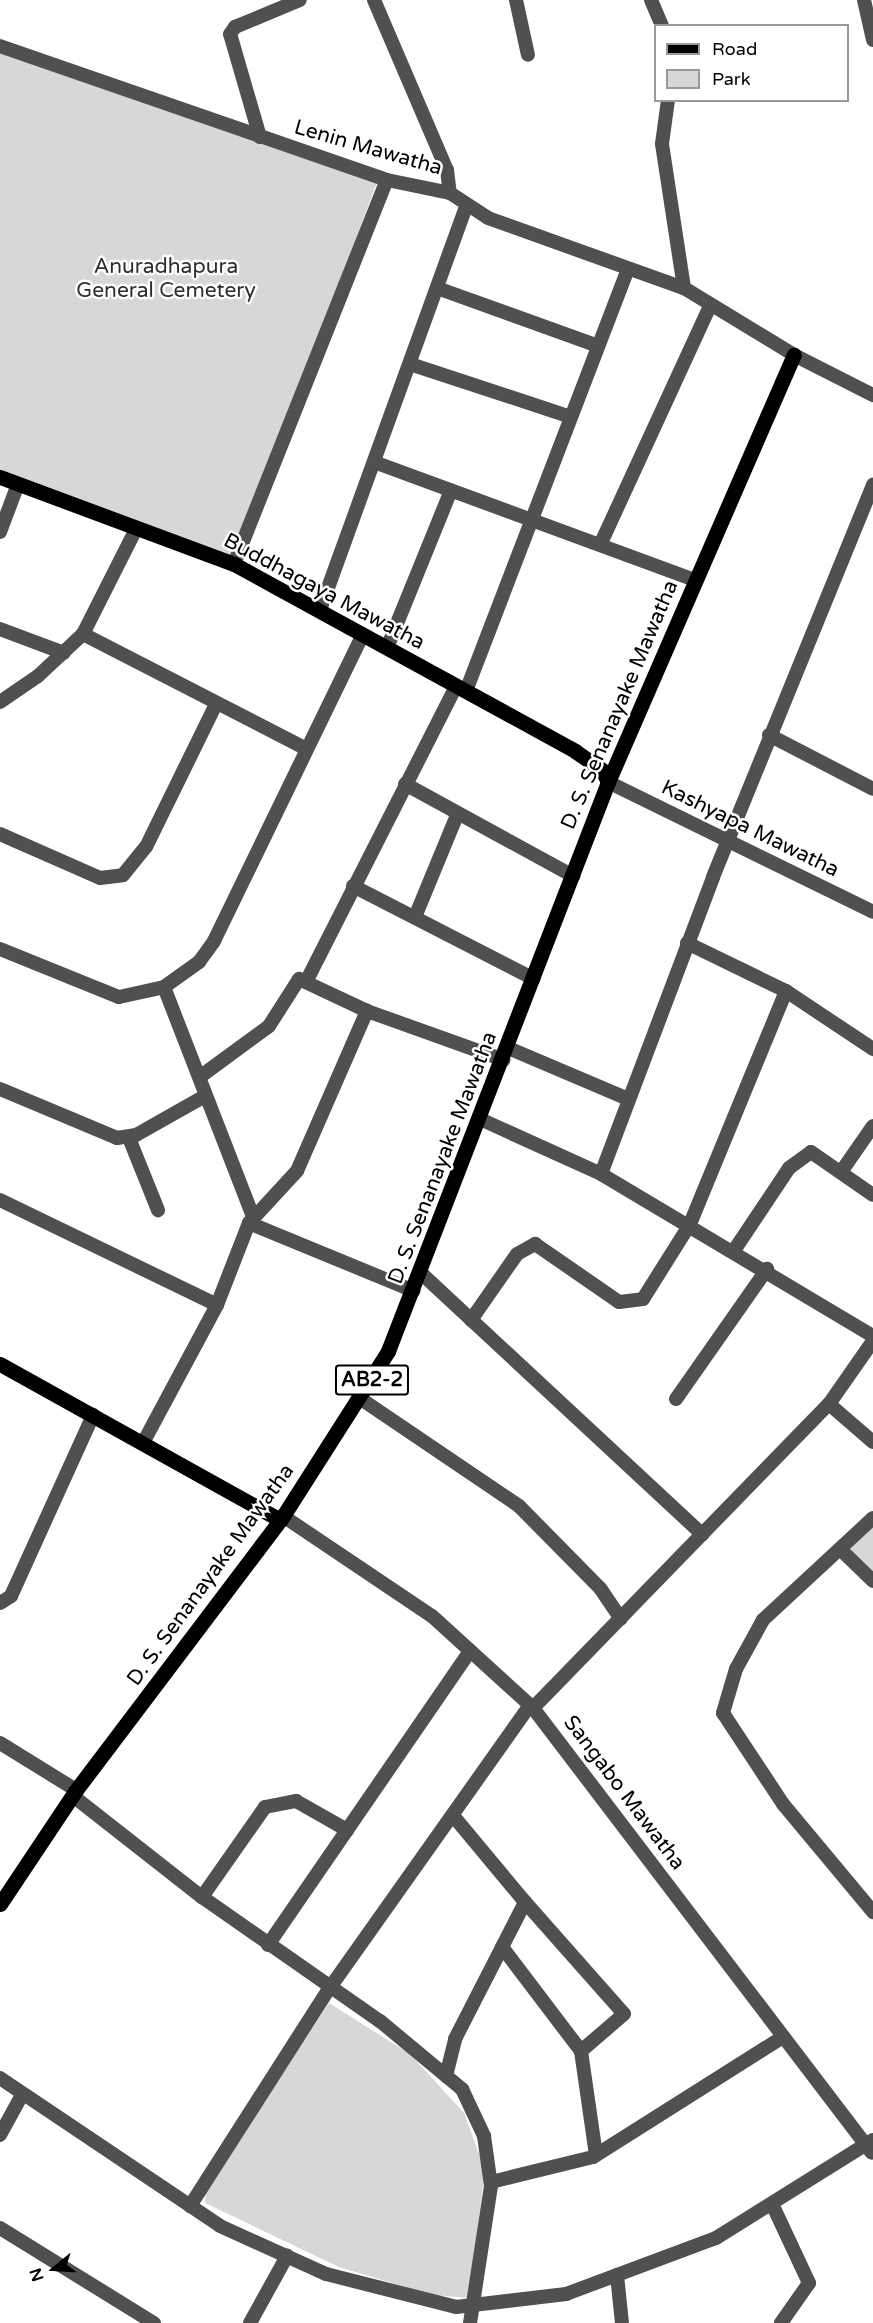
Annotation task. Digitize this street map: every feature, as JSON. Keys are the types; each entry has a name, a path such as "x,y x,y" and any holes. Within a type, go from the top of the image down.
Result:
{"main road":[{"name":"D. S. Senanayake Mawatha","path":"0,1904 75,1793 281,1518 361,1399 414,1291 608,782 694,580 794,356"},
{"name":"Buddhagaya Mawatha","path":"0,477 234,564 594,763 608,782"},
{"path":"0,1364 281,1518"}],"street":[{"path":"260,138 230,34 235,27 300,0"},
{"path":"374,0 447,170 450,193"},
{"path":"516,0 528,55"},
{"path":"651,0 661,24"},
{"path":"868,5 873,40"},
{"name":"Lenin Mawatha","path":"0,46 260,138 387,180 450,193 466,207 684,288 794,356 873,395"},
{"path":"668,102 662,144 684,288"},
{"path":"234,564 387,180"},
{"path":"320,610 466,207"},
{"path":"306,982 405,784 461,689 532,517 628,269"},
{"path":"437,288 598,346"},
{"path":"601,543 710,306"},
{"path":"410,364 571,417"},
{"path":"375,462 532,517 694,580"},
{"path":"0,532 18,484"},
{"path":"601,1174 626,1098 687,943 729,844 769,735 873,484"},
{"path":"387,648 451,490"},
{"path":"0,702 64,653 83,634 136,529"},
{"path":"0,629 64,653"},
{"path":"83,634 215,706 249,715 303,747"},
{"path":"0,949 104,994 134,996 164,987 198,962 214,941 303,747 363,634"},
{"path":"0,834 100,878 123,874 146,847 215,706"},
{"path":"769,735 873,789"},
{"name":"Kashyapa Mawatha","path":"608,782 729,844 873,912"},
{"path":"405,784 457,815 573,876"},
{"path":"415,916 457,815"},
{"path":"353,886 534,979"},
{"path":"687,943 786,990 873,1049"},
{"path":"201,1076 269,1026 299,979 367,1011 506,1054 626,1098"},
{"path":"164,987 201,1076 205,1096 251,1219 414,1291"},
{"path":"471,1320 517,1254 535,1244 619,1302 632,1304 643,1299 690,1224 786,990"},
{"path":"143,1443 217,1305 251,1219 297,1171 367,1011"},
{"path":"0,1089 101,1133 129,1138 205,1096"},
{"path":"480,1119 601,1174 767,1269 873,1336"},
{"path":"841,1172 873,1126"},
{"path":"129,1138 158,1210"},
{"path":"735,1250 789,1168 811,1152 873,1195"},
{"path":"0,1200 217,1305"},
{"path":"676,1399 767,1269"},
{"path":"421,1273 702,1534"},
{"path":"190,2206 329,1989 455,1818 532,1706 621,1619 828,1404 873,1341"},
{"path":"361,1399 519,1506 600,1588 621,1619"},
{"path":"828,1404 873,1442"},
{"path":"0,1603 10,1596 93,1415"},
{"name":"Sangabo Mawatha","path":"281,1518 432,1616 532,1706 783,2037 871,2147"},
{"path":"873,1518 763,1620 736,1670 723,1713 783,1804 873,1912"},
{"path":"840,1549 873,1581"},
{"path":"268,1945 470,1651"},
{"path":"0,1743 75,1793 202,1897 329,1989 380,2021 462,2089 484,2136 491,2182 477,2307 470,2323"},
{"path":"202,1897 265,1807 296,1801 346,1830"},
{"path":"455,1818 525,1902 624,2014 581,2051"},
{"path":"446,2076 455,2039 525,1902"},
{"path":"502,1947 581,2051 596,2155"},
{"path":"491,2182 596,2155 783,2037"},
{"path":"0,2078 22,2095 190,2206 287,2256 389,2292 477,2307 566,2294 716,2238 871,2147"},
{"path":"0,2135 22,2095"},
{"path":"773,2206 808,2283 781,2323"},
{"path":"0,2228 154,2323"},
{"path":"250,2323 287,2256"},
{"path":"617,2275 622,2323"}],"green space":[{"name":"Anuradhapura General Cemetery","path":"0,44 380,174 234,564 0,477"},
{"path":"873,1518 873,1582 840,1549"},
{"path":"329,2003 410,2054 464,2113 485,2170 469,2298 432,2295 339,2267 205,2203 206,2189"}]}
